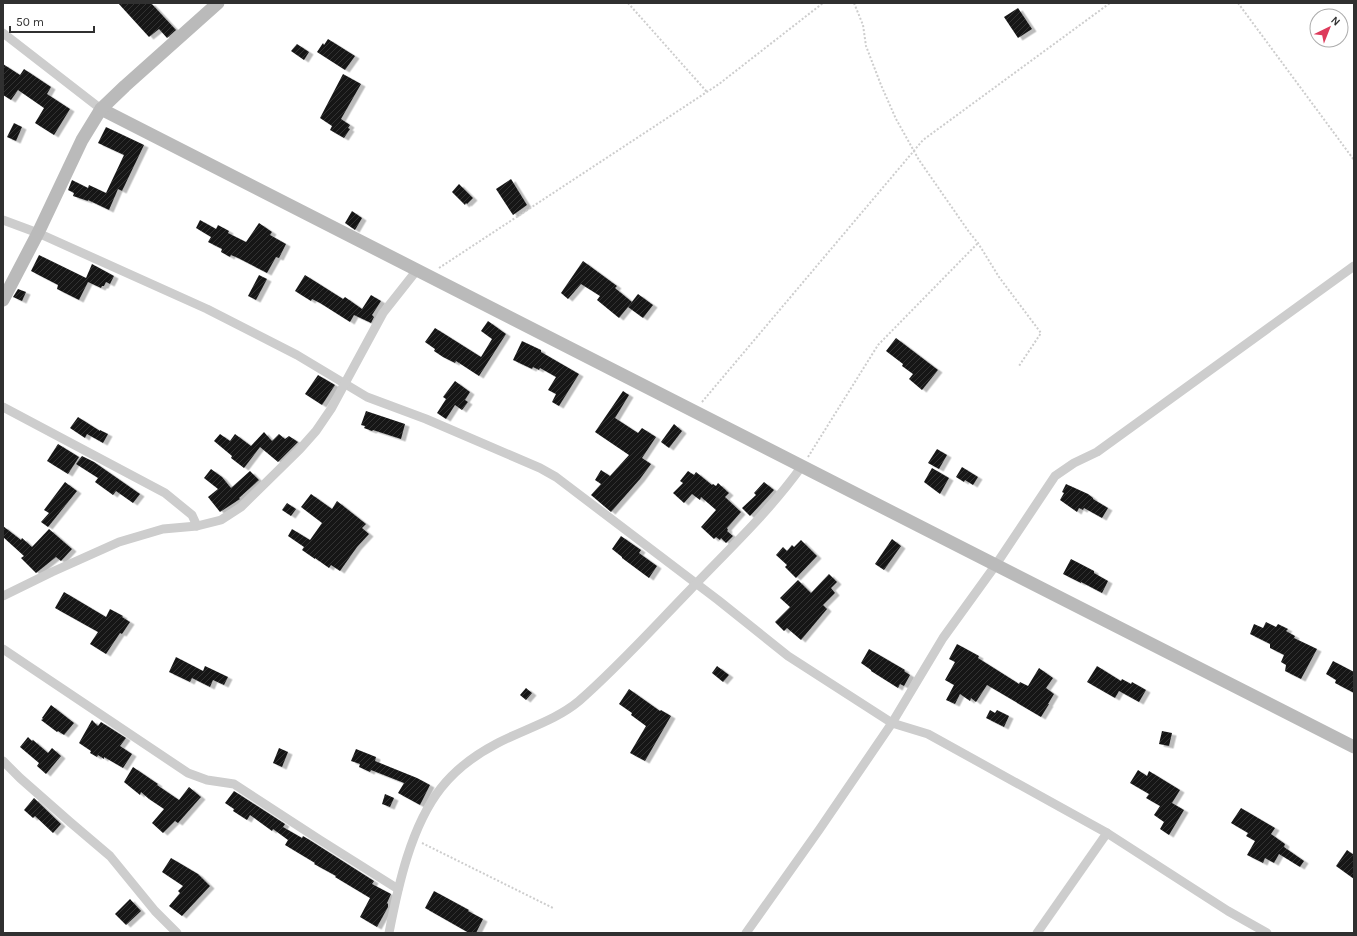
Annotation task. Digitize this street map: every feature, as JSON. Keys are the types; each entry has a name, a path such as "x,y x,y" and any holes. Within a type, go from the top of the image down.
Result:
{"street":[{"path":"3,300 38,233 82,140 101,109 124,86 218,3"},
{"path":"3,34 101,109 695,410 996,566 1354,747"},
{"path":"3,220 38,233 207,309 296,355 367,397 426,419 540,468 556,477 788,656 892,724 928,734 1107,833 1228,911 1267,933"},
{"path":"746,933 892,724 943,638 996,566 1055,476 1074,463 1097,452 1354,266"},
{"path":"3,596 119,542 163,529 197,526 221,520 241,507 300,449 316,431 331,409 383,312 423,273"},
{"path":"3,407 164,493 192,515 197,526"},
{"path":"389,933 398,889 414,839 428,807 441,788 458,770 476,755 514,734 540,724 564,712 577,702 617,665 760,518 786,488 802,466"},
{"path":"3,649 188,773 207,780 234,784 398,889"},
{"path":"3,761 64,818 110,856 155,911 177,933"},
{"path":"1037,933 1107,833"}],"path":[{"path":"628,3 708,92"},
{"path":"423,273 708,92 823,3"},
{"path":"854,3 864,25 866,46 880,85 896,119 914,151 960,219 978,242 999,276 1041,333 1019,366"},
{"path":"695,410 923,140 1110,3"},
{"path":"1238,3 1354,160"},
{"path":"802,466 878,345 978,242"},
{"path":"414,839 553,908"}],"building":[{"path":"118,3 151,3 176,30 167,38 159,29 149,37"},
{"path":"1018,8 1032,29 1018,38 1004,17"},
{"path":"328,39 355,56 345,70 317,52 323,43 324,45"},
{"path":"297,44 309,52 304,60 291,51"},
{"path":"3,64 20,75 24,69 51,87 47,94 70,109 54,135 35,123 44,108 18,90 11,100 3,95"},
{"path":"343,74 361,84 341,119 350,125 348,128 350,129 344,138 330,130 332,126 320,118"},
{"path":"14,123 22,127 16,141 7,137"},
{"path":"106,127 144,145 122,191 118,189 109,210 88,200 73,196 74,193 68,190 72,180 88,188 89,185 106,193 124,155 98,143"},
{"path":"511,179 527,205 513,215 496,189"},
{"path":"459,184 473,198 465,205 452,192"},
{"path":"352,211 362,218 355,230 345,223"},
{"path":"200,220 216,229 218,225 229,231 228,233 246,242 259,223 272,232 270,235 286,244 279,258 276,257 267,273 238,258 231,255 230,257 221,252 222,249 208,242 211,237 196,228"},
{"path":"39,255 86,278 92,264 114,276 110,284 106,282 101,288 88,282 79,300 57,289 58,285 31,271"},
{"path":"583,261 617,286 615,288 632,302 619,318 597,300 600,296 581,284 568,299 561,293"},
{"path":"259,275 267,279 256,300 248,296"},
{"path":"305,275 343,299 345,297 362,309 371,295 381,301 372,315 374,317 371,323 354,315 350,322 320,303 312,299 311,301 295,291"},
{"path":"18,289 26,292 22,301 13,297"},
{"path":"638,294 653,305 643,318 628,307"},
{"path":"488,321 506,334 479,376 456,361 455,363 443,357 425,342 435,328 481,357 492,339 481,331"},
{"path":"896,338 938,370 922,390 909,379 913,374 886,351"},
{"path":"522,341 541,350 541,352 579,374 559,406 552,402 556,394 548,390 556,377 540,368 539,370 533,367 532,369 513,360"},
{"path":"318,375 335,385 322,405 305,394"},
{"path":"455,381 470,392 465,400 468,402 462,410 455,405 446,419 437,413 446,399 443,397"},
{"path":"623,391 629,395 615,418 638,433 642,428 656,437 642,458 651,464 611,512 591,495 601,484 595,480 601,470 610,476 629,455 595,432"},
{"path":"366,411 405,424 401,439 364,428 365,426 361,425"},
{"path":"78,417 100,431 108,434 103,443 87,434 85,438 70,428"},
{"path":"674,424 682,431 669,448 661,442"},
{"path":"264,432 272,441 279,434 285,439 289,436 298,442 278,462 260,447 244,468 231,458 232,456 214,441 220,434 230,441 235,434 251,446"},
{"path":"58,444 79,457 68,474 47,461"},
{"path":"937,449 947,455 939,469 928,463"},
{"path":"82,456 94,462 140,494 133,503 116,491 113,495 95,482 98,478 76,464"},
{"path":"962,467 978,477 973,485 956,477"},
{"path":"932,468 949,478 940,494 924,482"},
{"path":"211,469 222,477 231,488 250,471 259,480 239,498 240,499 220,512 208,497 218,489 204,478"},
{"path":"688,471 694,475 696,472 712,485 713,484 716,486 718,483 729,493 725,497 741,512 727,528 727,531 733,536 726,543 721,538 720,540 716,537 714,539 701,527 716,510 701,497 700,500 692,494 684,503 673,493 683,483 680,481"},
{"path":"65,482 77,491 48,527 41,522 49,513 44,510"},
{"path":"764,482 774,490 750,516 742,508 756,495 754,493"},
{"path":"1066,484 1088,494 1093,499 1108,508 1102,518 1084,508 1083,510 1079,508 1077,512 1060,500 1064,493 1062,492"},
{"path":"311,494 332,509 337,501 366,524 362,528 369,534 357,547 340,571 331,565 329,568 315,559 302,550 304,547 288,536 292,529 310,540 322,523 301,507"},
{"path":"287,503 296,509 291,516 282,510"},
{"path":"3,526 21,540 22,538 32,547 49,529 72,549 61,561 56,557 36,573 21,558 24,556 3,537"},
{"path":"621,536 641,550 639,553 657,566 649,578 612,549"},
{"path":"892,539 901,546 884,570 875,564"},
{"path":"801,540 817,556 796,578 785,567 787,565 776,555 783,547 787,551 792,545 794,547"},
{"path":"1071,559 1094,571 1094,573 1108,581 1102,593 1063,574"},
{"path":"829,574 837,582 831,588 835,593 823,605 827,609 801,640 787,628 784,631 775,622 790,607 780,598 798,580 811,593"},
{"path":"64,592 106,617 110,609 123,616 122,617 130,622 122,634 120,633 106,654 90,644 98,632 55,608"},
{"path":"1266,622 1276,627 1278,624 1288,629 1286,631 1295,636 1294,638 1317,649 1301,679 1285,671 1286,665 1281,662 1284,655 1270,648 1270,644 1250,634 1254,624 1263,628"},
{"path":"957,644 979,656 978,658 1019,684 1020,682 1028,686 1039,668 1053,678 1046,688 1054,694 1041,717 987,685 976,702 971,698 970,701 960,694 955,704 946,700 954,685 945,680 955,662 949,659"},
{"path":"869,649 905,670 904,671 910,675 904,686 900,684 898,688 861,663"},
{"path":"176,657 203,671 205,666 228,677 224,685 213,680 210,687 192,678 190,682 169,672"},
{"path":"1333,661 1354,672 1354,693 1335,683 1336,680 1326,674"},
{"path":"717,666 729,675 723,682 712,673"},
{"path":"1097,666 1121,681 1122,679 1131,684 1132,682 1146,690 1139,702 1119,691 1115,698 1087,682"},
{"path":"526,688 532,693 526,700 520,695"},
{"path":"629,689 660,711 661,710 671,716 645,761 630,753 646,726 631,715 632,713 619,704"},
{"path":"51,705 74,723 64,735 58,731 57,732 41,720"},
{"path":"990,710 995,713 997,710 1009,716 1004,727 986,718"},
{"path":"92,720 98,726 101,722 126,738 120,746 132,754 123,768 104,757 104,759 98,755 97,757 79,743"},
{"path":"1162,731 1172,733 1169,746 1159,744"},
{"path":"28,737 48,753 52,748 61,756 46,774 37,766 39,763 20,747"},
{"path":"279,748 288,752 282,767 273,763"},
{"path":"356,749 376,757 375,761 417,778 430,785 420,805 398,793 404,783 371,770 370,772 359,767 360,764 351,761"},
{"path":"133,767 179,800 189,787 201,797 178,823 175,821 163,833 152,823 164,809 141,792 140,795 124,782"},
{"path":"1138,770 1147,776 1149,771 1180,790 1172,803 1184,810 1169,835 1160,829 1164,822 1154,815 1160,806 1146,798 1149,794 1130,783"},
{"path":"234,791 285,824 283,827 302,838 303,836 308,839 374,881 372,884 391,894 387,903 388,907 377,927 360,917 370,898 285,845 288,840 273,829 272,831 250,815 247,820 233,811 234,809 225,803"},
{"path":"385,794 394,798 390,807 382,804"},
{"path":"34,798 61,824 53,833 35,816 33,818 24,810"},
{"path":"1241,808 1275,828 1271,834 1285,844 1284,847 1304,861 1300,867 1279,854 1274,863 1265,858 1263,863 1247,855 1255,841 1246,836 1248,833 1231,823"},
{"path":"1347,850 1354,855 1354,879 1336,866"},
{"path":"171,858 198,874 210,886 182,916 169,906 180,893 178,891 183,886 162,872"},
{"path":"434,891 483,919 476,933 469,933 425,908"},
{"path":"130,899 141,911 126,925 115,914"}]}
